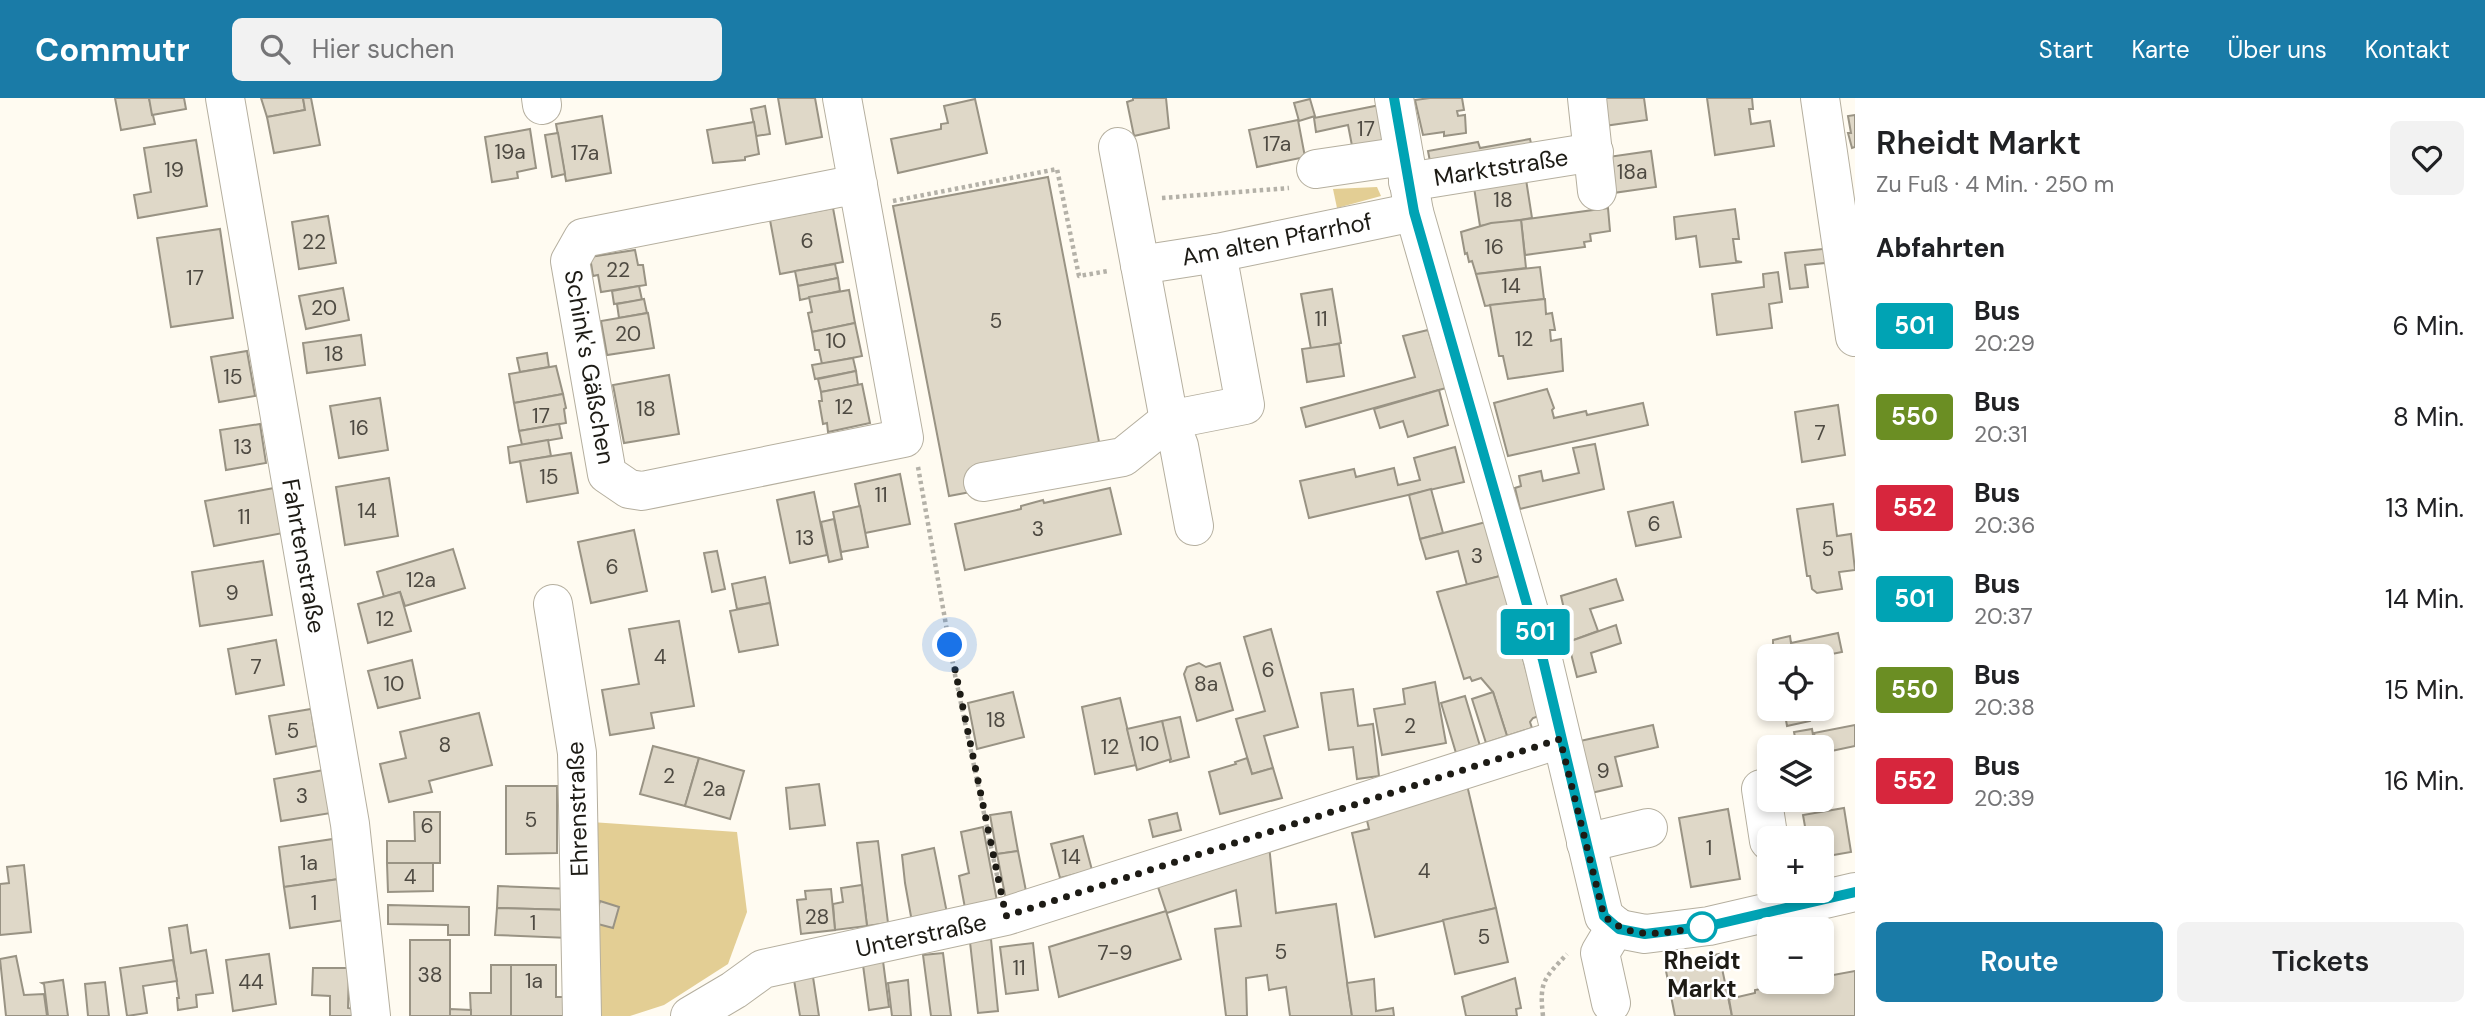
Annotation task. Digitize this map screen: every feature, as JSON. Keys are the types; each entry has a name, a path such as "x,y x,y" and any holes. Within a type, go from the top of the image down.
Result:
{"street":[{"name":"Fahrtenstraße","path":"225,98 350,824 371,1016"},
{"path":"842,98 905,438"},
{"name":"Marktstraße","path":"1394,98 1409,183 1543,660 1604,916 1618,927"},
{"name":"Marktstraße","path":"1587,98 1597,191"},
{"path":"1820,98 1855,337"},
{"path":"1118,147 1169,420 1179,446 1194,526"},
{"name":"Marktstraße","path":"1409,183 1594,152"},
{"path":"1305,178 1409,183"},
{"name":"Am alten Pfarrhof","path":"1140,265 1217,253 1409,183"},
{"name":"Schink's Gäßchen","path":"860,196 583,238 570,261 607,474 629,489 642,491 905,438"},
{"path":"983,482 1123,457 1169,420 1245,405 1217,253"},
{"name":"Ehrenstraße","path":"553,604 578,752 582,1016"},
{"name":"Unterstraße","path":"696,1014 763,969 1006,916 1560,739"},
{"path":"1586,843 1647,828"},
{"path":"1611,1003 1600,953 1618,927 1645,934 1709,926 1855,892"}],"path":[{"path":"860,196 1057,169 1079,276 1140,265"},
{"path":"1129,205 1305,178"},
{"path":"905,438 914,446 954,670 1006,916"}],"shaded area":[{"path":"1377,187 1381,196 1337,208 1333,189"},
{"path":"591,822 737,832 747,912 728,964 664,1005 630,1016 593,1016"}],"building":[{"path":"115,98 149,98 155,124 121,130"},
{"path":"149,98 184,98 186,109 152,115"},
{"path":"261,98 303,98 305,110 267,117"},
{"path":"303,98 311,98 320,145 274,153 267,117 305,110"},
{"path":"778,98 815,98 822,137 786,144"},
{"path":"1133,98 1166,98 1169,128 1134,136 1127,102"},
{"path":"1462,98 1464,110 1457,111 1458,116 1465,115 1466,133 1423,135 1415,100"},
{"path":"1600,98 1644,98 1647,120 1604,126"},
{"path":"1707,98 1752,98 1753,109 1749,109 1751,124 1770,121 1774,146 1715,155"},
{"path":"975,99 987,153 898,173 891,139 941,129 941,124 948,123 944,106"},
{"path":"1310,99 1315,116 1299,121 1294,103"},
{"path":"1380,105 1388,150 1354,156 1348,125 1316,132 1314,118"},
{"path":"765,106 770,134 756,136 751,109"},
{"path":"1855,115 1855,147 1852,148 1848,133 1851,133 1848,116"},
{"path":"602,116 611,173 566,181 556,124"},
{"path":"1298,120 1305,157 1257,167 1249,130"},
{"path":"754,122 759,154 745,157 745,160 713,163 707,130"},
{"path":"530,129 536,168 517,172 518,178 492,182 485,137"},
{"path":"558,133 565,174 552,177 545,135"},
{"path":"1530,139 1534,155 1432,172 1428,151 1478,142 1480,148"},
{"path":"196,140 207,206 138,218 134,195 151,192 144,148"},
{"path":"1651,151 1656,187 1613,193 1608,157"},
{"path":"1525,173 1532,218 1480,226 1473,181"},
{"path":"1048,177 1100,447 981,490 949,496 893,206"},
{"path":"833,208 843,262 780,274 770,220"},
{"path":"1608,208 1610,231 1590,234 1591,241 1584,242 1585,247 1525,255 1521,220"},
{"path":"1735,209 1739,239 1733,239 1736,261 1742,262 1700,267 1696,236 1676,239 1674,217"},
{"path":"328,216 336,263 299,269 292,222"},
{"path":"1521,220 1526,268 1476,274 1472,261 1469,262 1467,253 1465,254 1461,232 1491,223"},
{"path":"220,229 233,318 171,327 157,238"},
{"path":"1832,248 1835,262 1805,265 1808,287 1790,289 1785,253"},
{"path":"635,250 638,265 643,265 646,285 601,292 598,275 593,276 590,257"},
{"path":"835,264 838,278 798,286 795,271"},
{"path":"1540,267 1544,299 1485,306 1476,274"},
{"path":"1778,272 1782,302 1769,304 1772,328 1717,335 1712,294 1764,287 1763,274"},
{"path":"838,278 840,291 800,300 798,286"},
{"path":"639,286 642,300 614,304 612,291"},
{"path":"343,288 349,320 306,329 299,296"},
{"path":"1332,289 1341,343 1311,349 1301,294"},
{"path":"849,290 855,323 812,332 808,313 812,312 809,297"},
{"path":"644,299 647,313 619,318 617,304"},
{"path":"1545,299 1546,314 1552,313 1555,330 1550,330 1551,341 1561,339 1563,371 1508,379 1503,356 1499,356 1490,305"},
{"path":"648,313 654,348 607,355 601,321"},
{"path":"855,323 862,356 822,364 819,350 815,350 812,332"},
{"path":"1428,330 1446,388 1306,427 1301,408 1415,377 1403,336"},
{"path":"361,335 365,365 307,373 303,343"},
{"path":"1339,344 1344,376 1307,382 1302,349"},
{"path":"247,351 255,396 219,402 211,357"},
{"path":"547,353 549,367 520,372 517,358"},
{"path":"853,358 856,371 815,379 812,365"},
{"path":"556,366 563,394 514,403 509,374"},
{"path":"856,371 858,385 821,392 818,379"},
{"path":"669,375 679,434 624,443 613,385"},
{"path":"862,384 870,423 828,432 827,423 823,424 819,401 822,401 821,392"},
{"path":"1547,389 1554,408 1554,418 1586,411 1587,415 1643,403 1648,425 1508,456 1494,403"},
{"path":"1439,390 1448,425 1408,437 1403,421 1380,428 1374,409"},
{"path":"563,394 566,423 519,431 514,403"},
{"path":"380,398 388,450 339,458 330,406"},
{"path":"1838,405 1845,455 1802,462 1795,412"},
{"path":"260,424 266,463 226,470 220,430"},
{"path":"559,424 562,438 522,445 519,431"},
{"path":"548,440 551,456 510,463 508,447"},
{"path":"1595,444 1604,489 1520,509 1515,488 1521,486 1519,476 1541,471 1543,481 1579,473 1573,448"},
{"path":"1455,447 1464,482 1309,518 1300,481 1354,469 1356,477 1394,468 1398,485 1420,480 1414,458"},
{"path":"571,453 578,493 527,502 520,461"},
{"path":"900,474 910,524 865,533 855,484"},
{"path":"389,478 398,536 345,545 336,487"},
{"path":"274,488 283,533 214,546 205,501"},
{"path":"1110,488 1121,534 965,570 955,524 1021,509 1021,506 1043,500 1044,503"},
{"path":"1431,489 1443,533 1420,539 1409,495"},
{"path":"814,492 827,555 790,563 777,500"},
{"path":"1673,502 1681,537 1636,546 1628,512"},
{"path":"1833,504 1837,536 1851,534 1855,570 1839,572 1842,589 1817,593 1812,589 1810,576 1807,576 1797,509"},
{"path":"860,506 868,547 841,552 833,512"},
{"path":"834,519 842,559 829,562 821,522"},
{"path":"1486,522 1500,576 1467,585 1458,551 1426,559 1420,539"},
{"path":"634,530 647,591 591,603 578,542"},
{"path":"453,549 465,588 405,606 400,592 384,597 377,572"},
{"path":"717,551 725,589 712,592 704,553"},
{"path":"263,561 272,615 200,626 192,572"},
{"path":"1500,576 1539,716 1530,722 1532,728 1507,736 1493,692 1481,678 1472,681 1470,677 1464,679 1437,592"},
{"path":"765,577 770,603 737,609 732,584"},
{"path":"1616,579 1623,600 1590,609 1598,631 1555,647 1547,613 1564,609 1561,596"},
{"path":"400,592 411,631 368,643 358,604"},
{"path":"770,603 778,645 739,652 730,611"},
{"path":"679,621 694,706 651,713 654,728 610,735 602,690 639,684 629,629"},
{"path":"1616,625 1621,643 1591,653 1596,672 1577,677 1568,642"},
{"path":"1271,629 1298,727 1264,736 1273,768 1252,774 1236,719 1265,711 1244,637"},
{"path":"1838,633 1842,652 1834,654 1834,644 1773,644 1773,640 1790,636 1791,643"},
{"path":"276,640 284,685 236,694 228,649"},
{"path":"412,660 420,698 378,708 368,671"},
{"path":"1199,663 1206,667 1220,663 1233,710 1197,721 1184,674 1187,667"},
{"path":"1435,682 1446,743 1382,755 1374,709 1405,704 1403,689"},
{"path":"1353,689 1358,726 1373,724 1379,776 1357,779 1353,747 1329,750 1321,693"},
{"path":"1013,692 1024,737 977,749 968,703"},
{"path":"1493,692 1507,736 1486,743 1472,699"},
{"path":"1465,696 1480,746 1456,753 1441,703"},
{"path":"1120,698 1136,765 1095,774 1082,707"},
{"path":"311,709 317,746 276,754 269,716"},
{"path":"479,713 492,765 429,781 432,792 389,802 380,764 406,758 400,732"},
{"path":"1180,717 1189,757 1170,762 1162,721"},
{"path":"1162,721 1171,759 1137,770 1127,729"},
{"path":"1786,721 1810,721 1787,726"},
{"path":"1653,725 1658,747 1615,757 1622,786 1591,793 1580,741"},
{"path":"1855,725 1855,746 1834,750 1834,735 1814,733"},
{"path":"1812,729 1813,735 1795,735 1794,732"},
{"path":"653,746 699,758 685,806 640,794"},
{"path":"699,758 744,771 730,819 685,806"},
{"path":"1247,758 1252,774 1273,768 1282,798 1220,814 1209,772"},
{"path":"324,770 331,813 281,821 274,779"},
{"path":"819,784 825,825 790,829 786,788"},
{"path":"1467,785 1496,908 1375,937 1352,833 1369,829 1364,808"},
{"path":"506,786 557,786 557,853 506,854"},
{"path":"1844,808 1851,852 1834,855 1834,826 1805,826 1803,815 1834,812 1834,810"},
{"path":"1728,809 1740,879 1691,887 1679,818"},
{"path":"414,812 440,812 440,863 387,863 387,841 415,841"},
{"path":"1011,812 1018,851 997,854 990,815"},
{"path":"1177,813 1181,830 1153,837 1149,820"},
{"path":"983,827 997,901 965,908 959,876 969,873 961,832"},
{"path":"1083,836 1092,870 1060,878 1051,844"},
{"path":"333,839 339,879 284,887 279,847"},
{"path":"878,841 888,923 867,926 857,843"},
{"path":"1269,845 1276,913 1336,904 1352,1016 1290,1016 1286,987 1269,990 1267,975 1246,978 1247,1016 1226,1016 1215,929 1241,926 1236,890 1167,913 1166,911 1157,884"},
{"path":"934,848 947,913 912,922 902,855"},
{"path":"1018,851 1027,896 1006,900 997,854"},
{"path":"387,863 433,863 433,891 388,892"},
{"path":"24,865 31,932 0,935 0,884 9,883 7,867"},
{"path":"339,879 345,920 290,928 284,887"},
{"path":"862,885 867,926 835,930 833,904 843,902 841,888"},
{"path":"498,886 572,889 571,910 497,908"},
{"path":"831,889 835,930 801,934 797,900 806,899 805,891"},
{"path":"600,901 619,907 613,928 594,923"},
{"path":"388,905 469,907 469,935 448,935 448,925 388,924"},
{"path":"497,908 571,910 569,938 495,935"},
{"path":"1496,908 1508,962 1455,974 1443,920"},
{"path":"1166,911 1181,959 1059,997 1049,947"},
{"path":"187,925 191,953 206,950 213,993 196,995 197,1007 178,1010 179,998 169,928"},
{"path":"991,939 998,1011 978,1013 970,942"},
{"path":"410,940 450,940 450,1016 410,1016"},
{"path":"1033,943 1038,990 1006,994 1000,947"},
{"path":"943,953 951,1016 931,1016 923,955"},
{"path":"269,954 276,1004 233,1011 226,960"},
{"path":"1719,954 1732,1016 1675,1016 1665,966"},
{"path":"16,956 24,995 44,994 47,1016 6,1016 0,959"},
{"path":"173,960 177,981 143,986 147,1013 127,1016 120,968"},
{"path":"883,961 889,1007 869,1010 863,965"},
{"path":"491,965 511,965 511,1016 471,1016 470,993 491,993"},
{"path":"511,965 556,965 556,997 567,997 567,1016 511,1016"},
{"path":"313,968 349,968 348,1008 354,1009 354,1016 330,1016 330,996 312,995"},
{"path":"1855,971 1855,1016 1732,1016 1729,999 1755,993 1755,990 1757,994 1834,994 1834,975"},
{"path":"813,977 819,1016 800,1016 794,980"},
{"path":"1515,978 1521,1008 1516,1009 1517,1016 1466,1016 1462,997"},
{"path":"1374,979 1376,1011 1393,1008 1394,1016 1352,1016 1347,983"},
{"path":"63,980 68,1016 48,1016 42,983"},
{"path":"908,980 911,1016 892,1016 888,983"},
{"path":"105,982 109,1016 88,1016 85,984"},
{"path":"450,1009 471,1010 471,1016 450,1016"}],"bus line":[{"name":"501","path":"1394,98 1414,212 1543,660 1604,916 1619,929 1645,934 1709,926 1855,892"}],"place":[{"name":"Rheidt Markt","path":"1702,927"}],"route":[{"path":"950,645 1006,916 1560,739 1604,916 1619,929 1645,934 1709,926 1702,927"}]}
